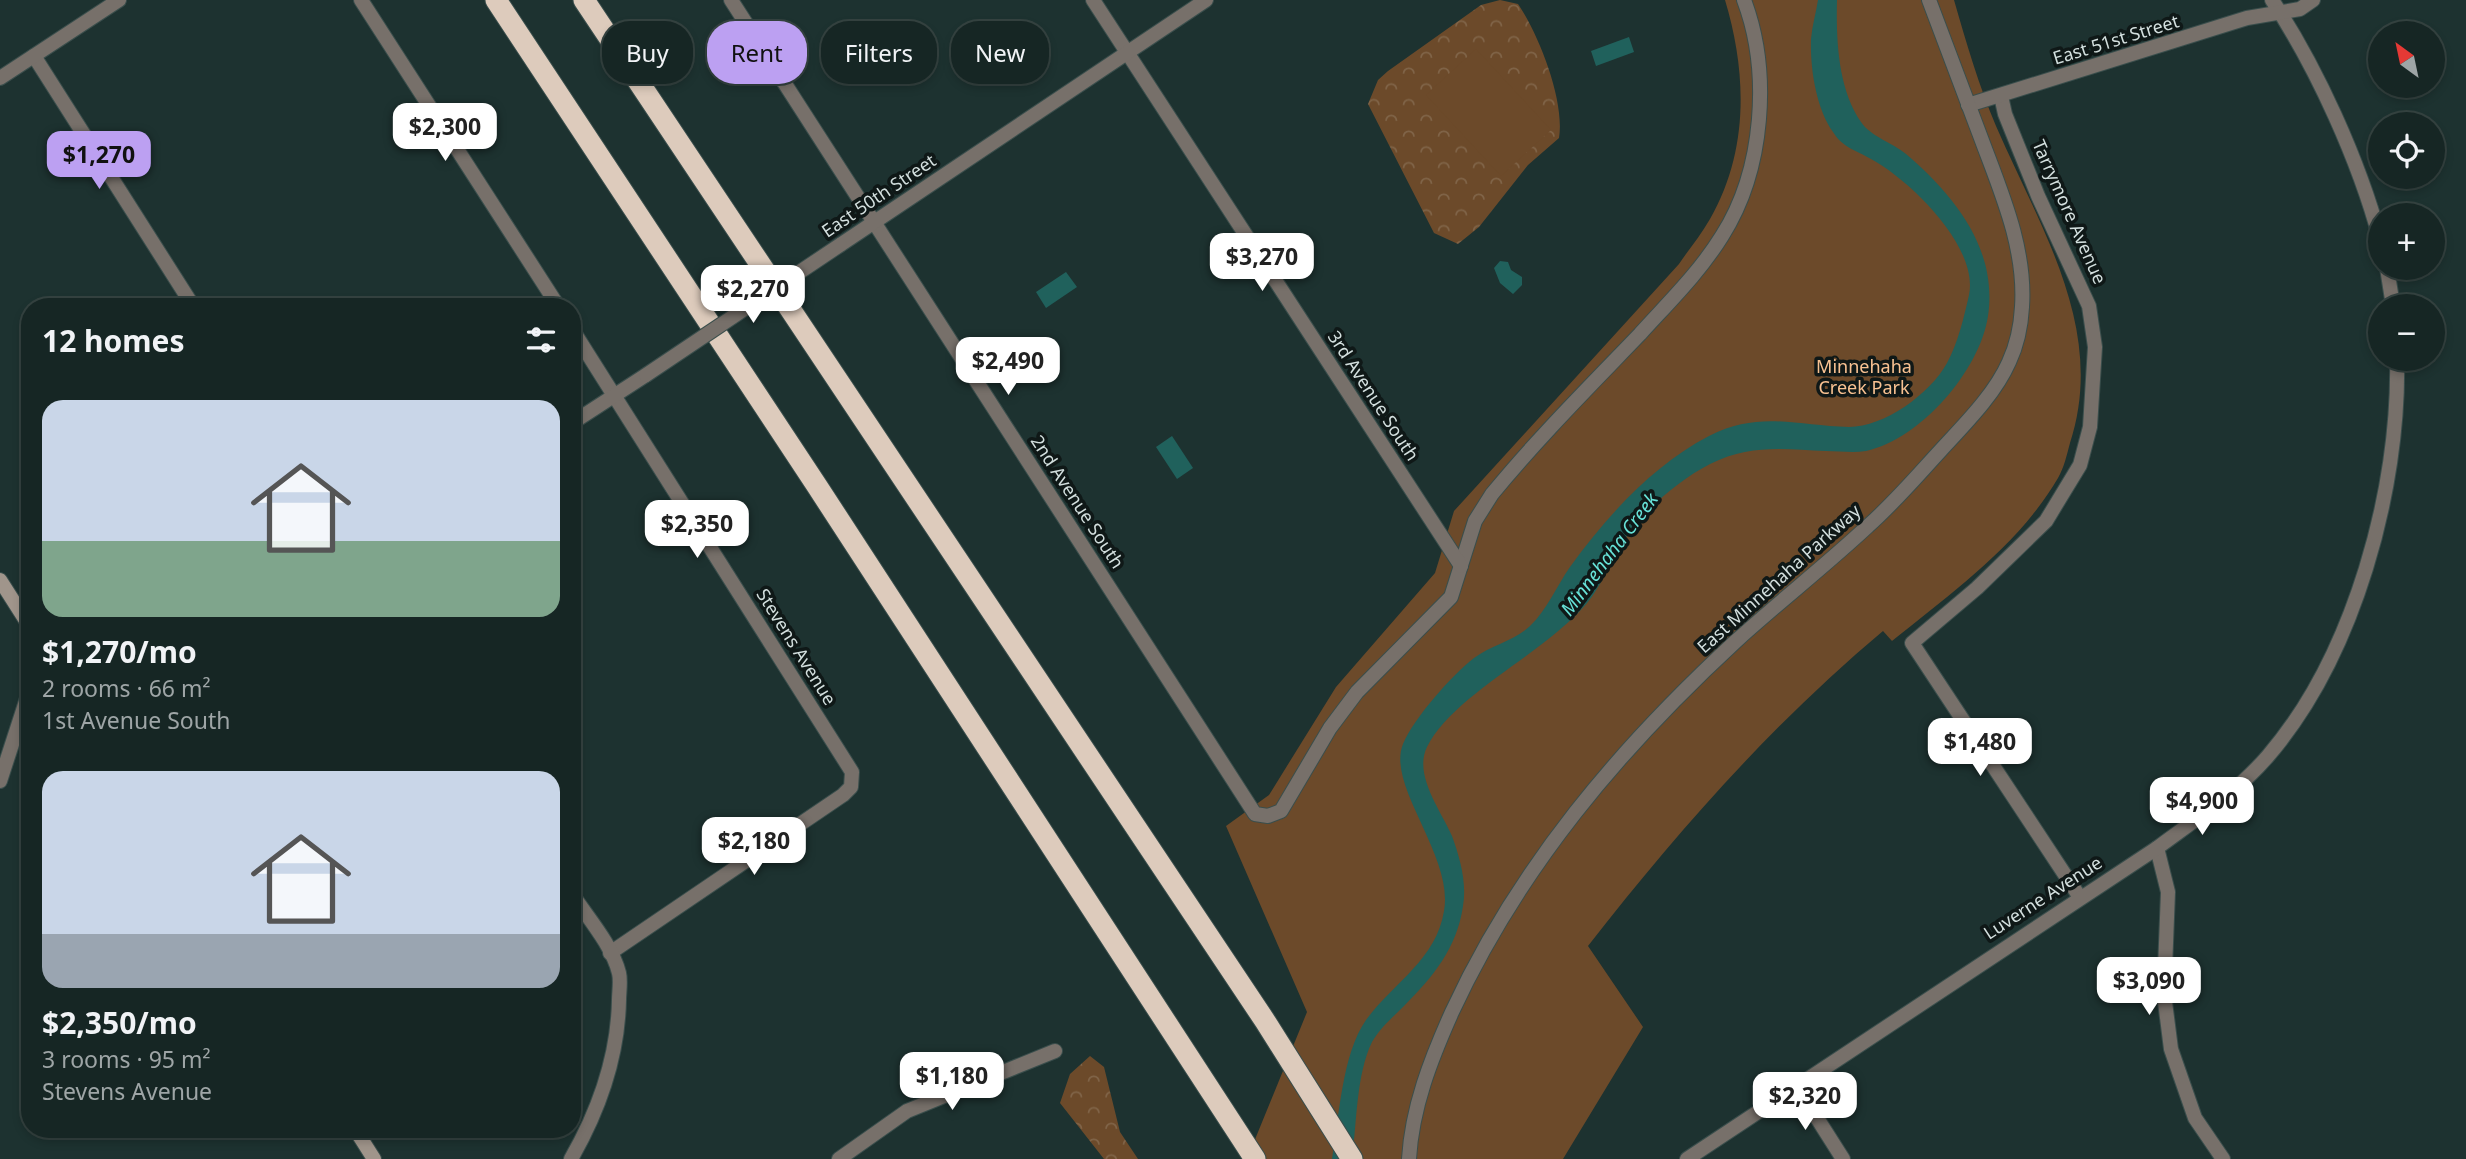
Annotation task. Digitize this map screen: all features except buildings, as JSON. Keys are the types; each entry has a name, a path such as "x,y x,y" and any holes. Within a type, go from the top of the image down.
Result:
{"highway":[{"path":"496,0 825,498 1252,1154"},
{"path":"584,0 1265,1021 1352,1159"}],"main road":[{"path":"0,580 21,613"},
{"path":"361,1138 374,1159"}],"street":[{"path":"0,78 119,0"},
{"path":"361,0 553,298"},
{"name":"2nd Avenue South","path":"731,0 1255,814 1268,816 1282,811 1330,728 1357,692 1451,597 1461,565"},
{"name":"3rd Avenue South","path":"1093,0 1461,565"},
{"name":"East 50th Street","path":"581,418 1206,0"},
{"path":"1461,565 1475,521 1492,494 1694,276 1724,234 1744,189 1756,139 1759,76 1755,38 1744,0"},
{"name":"East Minnehaha Parkway","path":"1409,1159 1410,1136 1419,1097 1440,1040 1485,944 1540,855 1595,784 1658,718 1738,639 1870,524 1910,484 1978,409 2009,362 2022,308 2019,258 2008,212 1929,0"},
{"path":"2272,0 2344,137 2370,203"},
{"name":"East 51st Street","path":"1968,104 2247,18 2281,15 2300,9 2313,0"},
{"path":"34,56 188,298"},
{"name":"Tarrymore Avenue","path":"2001,96 2005,114 2038,196 2089,306 2095,347 2090,427 2080,465 2046,521 1978,588 1912,643 2080,896"},
{"name":"Stevens Avenue","path":"581,343 852,772 851,787 843,795 610,953"},
{"name":"Luverne Avenue","path":"1687,1159 2080,896 2157,848 2233,793 2259,765 2299,716 2325,673 2347,626 2391,461 2398,394 2397,371"},
{"path":"0,781 21,717"},
{"path":"2157,848 2168,892 2164,994 2171,1049 2195,1118 2223,1159"},
{"path":"571,1159 588,1129 607,1079 619,1027 620,974 581,908"},
{"path":"839,1159 907,1111 1055,1051"},
{"path":"1796,1085 1843,1159"}],"green space":[{"path":"1500,0 1518,4 1542,50 1558,106 1559,138 1528,165 1479,227 1458,244 1434,233 1368,104 1378,80 1388,71 1481,5"},
{"name":"Minnehaha Creek Park","path":"1725,0 1954,0 1984,95 2049,241 2074,319 2080,360 2079,401 2062,470 2024,525 1982,567 1892,641 1883,631 1764,741 1691,821 1588,946 1643,1027 1563,1159 1247,1159 1307,1012 1226,826 1269,795 1336,687 1435,573 1454,511 1679,264 1706,225 1723,193 1738,139 1740,83"},
{"path":"1476,49 1551,130 1501,176 1426,95"},
{"path":"1090,1056 1104,1067 1120,1132 1138,1159 1104,1159 1060,1103 1070,1074"}],"water":[{"name":"Minnehaha Creek","path":"1818,0 1837,0 1840,64 1847,95 1861,122 1924,170 1969,225 1986,268 1989,291 1988,316 1983,337 1973,358 1945,399 1927,417 1887,444 1856,452 1781,449 1739,453 1710,464 1680,483 1652,507 1630,532 1595,592 1578,614 1486,685 1437,731 1427,747 1424,769 1430,793 1452,836 1460,862 1464,888 1460,921 1449,948 1434,973 1372,1042 1360,1084 1352,1159 1332,1159 1343,1087 1358,1034 1366,1020 1423,957 1432,944 1444,911 1444,890 1439,868 1411,801 1400,761 1403,744 1424,710 1474,658 1517,636 1530,626 1570,567 1615,511 1650,477 1688,448 1727,428 1745,423 1778,421 1849,427 1877,421 1918,397 1939,375 1954,347 1969,295 1969,276 1963,256 1953,236 1922,199 1887,169 1841,142 1827,122 1818,100 1812,62 1811,39"},
{"path":"1629,37 1634,52 1596,66 1591,51"},
{"path":"1500,261 1508,262 1511,270 1522,277 1522,285 1513,294 1500,283 1494,268"},
{"path":"1066,272 1077,287 1046,308 1036,292"},
{"path":"1172,436 1193,468 1177,479 1156,447"}]}
